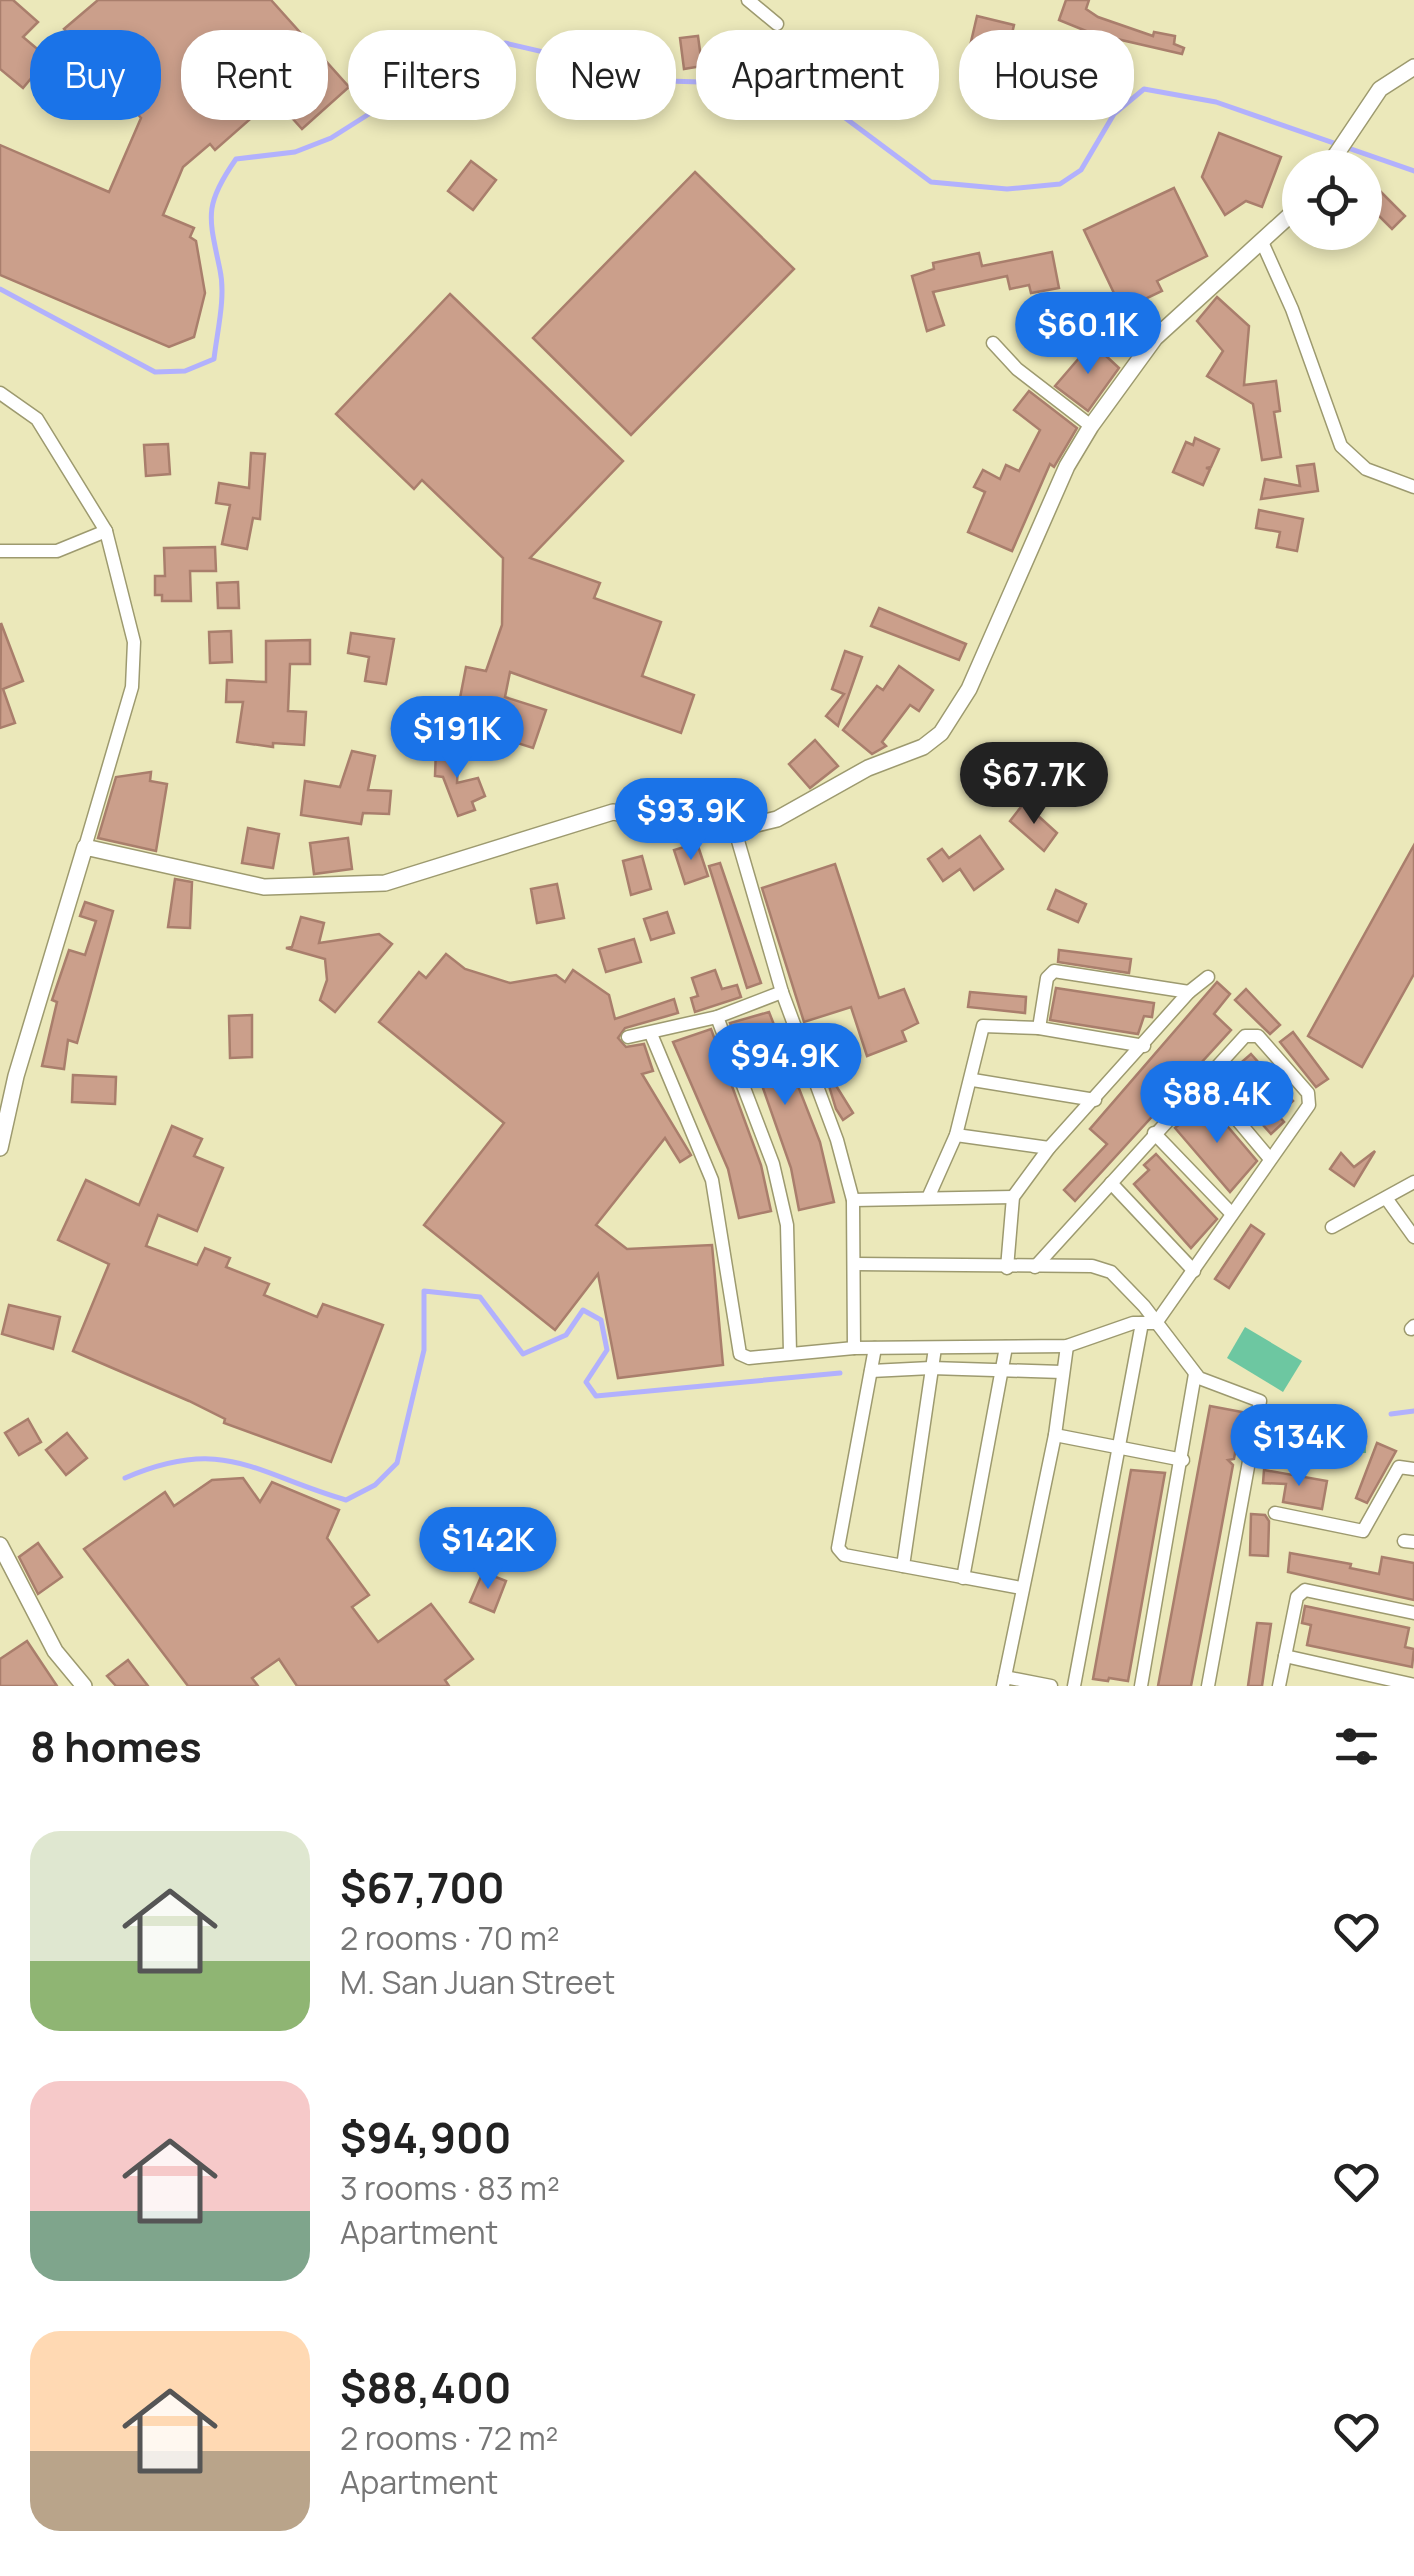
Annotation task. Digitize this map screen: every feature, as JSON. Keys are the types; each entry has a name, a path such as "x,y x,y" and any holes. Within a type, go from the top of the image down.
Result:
{"street":[{"path":"748,0 777,24"},
{"path":"1339,150 1380,89 1414,67"},
{"path":"85,847 264,887 385,883 612,812 686,825 734,827 777,819 868,768 923,747 941,732 980,667 1067,466 1091,426 1155,338 1282,223"},
{"path":"1262,242 1292,309 1341,446 1366,469 1414,488"},
{"path":"992,343 1018,369 1091,426"},
{"path":"0,393 37,419 106,531 134,642 132,687 16,1076 0,1148"},
{"path":"0,551 57,551 106,531"},
{"path":"734,827 782,992 842,1156 853,1200 854,1348"},
{"path":"1039,1028 1047,978 1054,971 1189,992"},
{"path":"1007,1268 1014,1198 1049,1148 1189,992 1208,977"},
{"path":"628,1037 717,1017 782,992"},
{"path":"717,1017 750,1097 784,1210 790,1352"},
{"path":"928,1198 956,1135 973,1080 983,1026 1039,1028 1144,1046"},
{"path":"651,1034 712,1180 740,1354 749,1358 854,1348 1067,1346 1149,1323"},
{"path":"1035,1267 1244,1036 1254,1034 1308,1093 1308,1105 1194,1271 1149,1323 1120,1445 1074,1686"},
{"path":"1202,1078 1270,1159"},
{"path":"973,1080 1095,1100"},
{"path":"1154,1133 1232,1214"},
{"path":"956,1135 1049,1148"},
{"path":"1332,1227 1414,1182"},
{"path":"1111,1184 1194,1271"},
{"path":"853,1200 1014,1198"},
{"path":"1386,1198 1414,1237"},
{"path":"855,1264 1092,1266 1111,1272 1149,1323 1195,1374 1260,1401 1208,1686"},
{"path":"1051,1686 1004,1681 1055,1435 1067,1346"},
{"path":"963,1578 1006,1347"},
{"path":"874,1348 838,1548 844,1554 1021,1588"},
{"path":"903,1566 935,1348"},
{"path":"870,1371 1004,1368 1062,1372"},
{"path":"1141,1686 1195,1374"},
{"path":"1055,1435 1183,1460"},
{"path":"1275,1514 1364,1531 1399,1467 1414,1469"},
{"path":"0,1545 55,1651 84,1686"},
{"path":"1279,1686 1297,1597 1305,1590 1414,1614"},
{"path":"1285,1656 1414,1685"}],"green space":[{"path":"1245,1327 1302,1361 1283,1392 1227,1358"},
{"path":"1365,1425 1366,1453 1314,1455 1313,1428"}],"building":[{"path":"0,0 13,0 38,22 23,37 30,43 30,80 23,88 0,69"},
{"path":"98,0 271,0 298,30 181,30 181,120 249,120 215,150 210,144 183,167 163,215 194,228 190,237 196,241 205,293 194,337 169,347 0,275 0,145 109,192 140,120 161,120 161,30 64,29"},
{"path":"1066,0 1089,0 1086,9 1098,17 1153,36 1154,32 1175,36 1174,44 1184,48 1182,54 1134,43 1134,30 1084,30 1059,20"},
{"path":"977,16 1014,25 1013,30 974,30"},
{"path":"696,36 696,67 684,69 680,38"},
{"path":"328,64 348,86 328,106"},
{"path":"294,120 312,120 302,129"},
{"path":"1219,133 1281,157 1262,207 1246,201 1225,215 1202,177"},
{"path":"471,161 496,180 473,210 448,191"},
{"path":"695,172 794,269 631,435 533,338"},
{"path":"1174,188 1207,256 1157,281 1162,291 1122,310 1084,230"},
{"path":"1382,193 1405,216 1392,229 1382,219"},
{"path":"1052,252 1059,288 1031,293 1029,285 1010,289 1007,276 933,292 944,325 927,331 912,276 934,269 933,263 979,253 982,266"},
{"path":"450,294 623,461 530,558 600,583 594,598 661,622 642,676 694,695 681,733 510,672 505,697 546,710 533,748 514,742 520,724 487,713 486,730 469,728 471,700 460,698 466,667 486,671 502,625 503,558 422,480 414,489 336,414"},
{"path":"1217,297 1249,326 1244,385 1276,381 1280,411 1274,412 1281,457 1262,460 1253,404 1207,376 1223,351 1197,321"},
{"path":"1092,343 1119,368 1088,411 1055,386"},
{"path":"1029,391 1077,428 1054,467 1050,464 1012,551 968,532 985,492 974,487 983,470 1000,479 1006,465 1019,471 1040,430 1014,410"},
{"path":"1195,438 1219,449 1211,467 1206,468 1210,469 1203,485 1173,472 1186,442 1193,445"},
{"path":"168,444 170,474 146,476 144,445"},
{"path":"251,453 265,454 260,519 253,518 247,549 222,544 230,505 216,503 219,483 249,488"},
{"path":"1314,464 1318,491 1261,499 1265,479 1300,486 1297,466"},
{"path":"1259,510 1303,519 1297,551 1277,547 1280,532 1256,528"},
{"path":"215,547 216,571 190,571 191,601 162,601 162,595 155,595 155,576 165,576 164,548"},
{"path":"238,582 239,608 218,608 217,583"},
{"path":"879,608 966,644 959,660 871,626"},
{"path":"1,623 23,681 3,689 15,723 0,728"},
{"path":"231,631 232,662 210,663 209,632"},
{"path":"351,633 394,639 386,684 365,681 369,657 348,653"},
{"path":"310,640 310,664 290,664 288,711 306,712 304,745 273,743 273,747 237,742 243,702 226,702 227,680 266,682 266,641"},
{"path":"845,651 862,657 838,726 826,716 844,694 832,689"},
{"path":"899,666 933,690 919,711 910,705 882,742 886,746 872,754 843,730 877,686 883,690"},
{"path":"815,740 838,766 810,788 789,764"},
{"path":"436,748 459,749 457,783 478,778 485,796 472,802 475,810 458,816 443,777 435,776"},
{"path":"352,751 375,756 368,790 391,791 389,814 363,813 361,824 301,815 305,781 340,787"},
{"path":"151,772 150,781 167,784 156,851 98,838 116,777"},
{"path":"1024,803 1057,833 1044,851 1010,821"},
{"path":"248,828 279,834 273,868 242,863"},
{"path":"980,836 1003,869 974,890 960,869 943,881 928,859 942,849 949,858"},
{"path":"348,838 352,869 314,874 310,843"},
{"path":"697,843 708,876 685,884 674,850"},
{"path":"1414,845 1414,974 1362,1067 1308,1036"},
{"path":"642,856 651,889 631,895 623,861"},
{"path":"720,863 761,983 747,988 709,866"},
{"path":"835,864 879,998 904,989 918,1023 902,1031 906,1041 867,1056 851,1007 804,1022 762,888"},
{"path":"175,879 192,882 190,928 168,927"},
{"path":"557,884 564,918 537,923 531,889"},
{"path":"1056,890 1086,904 1078,922 1048,909"},
{"path":"85,902 113,911 77,1043 68,1040 64,1069 42,1066 57,1002 52,1000 69,950 85,955 96,921 80,916"},
{"path":"667,912 674,933 651,940 644,919"},
{"path":"301,917 324,923 319,943 379,934 392,944 335,1012 320,1000 327,980 325,959 286,948 292,947"},
{"path":"634,939 641,962 606,972 599,949"},
{"path":"1059,950 1131,959 1129,973 1058,962"},
{"path":"446,954 465,969 510,983 556,975 565,982 573,970 609,995 615,1019 674,999 678,1013 625,1028 618,1038 626,1047 644,1044 653,1071 642,1074 691,1155 680,1162 665,1138 596,1225 627,1249 712,1245 723,1365 618,1378 598,1274 555,1330 424,1225 504,1123 379,1022 419,972 426,978"},
{"path":"715,970 722,989 737,985 741,997 695,1012 691,998 698,996 692,978"},
{"path":"1217,982 1230,994 1214,1014 1231,1030 1075,1201 1064,1190 1107,1144 1090,1129"},
{"path":"1056,988 1154,1003 1152,1017 1144,1016 1138,1034 1050,1020"},
{"path":"1246,989 1280,1025 1270,1034 1235,1000"},
{"path":"970,992 1026,997 1025,1013 968,1007"},
{"path":"769,1012 820,1142 834,1202 799,1210 791,1168 763,1088 758,1081 753,1083 730,1023"},
{"path":"252,1015 252,1057 230,1058 229,1016"},
{"path":"711,1029 761,1165 771,1211 739,1218 728,1169 673,1042"},
{"path":"1293,1032 1328,1079 1316,1087 1280,1042"},
{"path":"1251,1054 1293,1101 1278,1115 1284,1122 1271,1134 1222,1079"},
{"path":"822,1063 853,1113 843,1120 836,1109"},
{"path":"73,1075 116,1077 115,1104 72,1102"},
{"path":"1206,1101 1257,1161 1230,1192 1175,1128"},
{"path":"172,1126 202,1139 194,1156 223,1168 197,1231 158,1215 146,1246 197,1265 205,1248 230,1258 226,1267 269,1284 264,1295 317,1317 323,1304 383,1325 331,1462 224,1423 225,1419 189,1401 73,1351 109,1264 58,1240 86,1180 139,1205"},
{"path":"1375,1151 1354,1186 1330,1169 1341,1153 1354,1167"},
{"path":"1156,1154 1217,1219 1191,1248 1134,1184 1149,1170 1144,1165"},
{"path":"1251,1225 1264,1234 1229,1288 1215,1279"},
{"path":"9,1305 60,1317 53,1349 2,1334"},
{"path":"1210,1406 1242,1412 1234,1459 1228,1460 1233,1465 1218,1546 1191,1686 1158,1686"},
{"path":"1268,1415 1284,1416 1283,1444 1304,1443 1305,1455 1262,1457"},
{"path":"28,1419 41,1442 19,1455 5,1433"},
{"path":"67,1433 87,1458 66,1475 46,1450"},
{"path":"1377,1443 1396,1451 1367,1503 1356,1498"},
{"path":"1131,1470 1165,1473 1128,1681 1093,1679"},
{"path":"1264,1470 1327,1481 1322,1509 1283,1502 1286,1484 1263,1483"},
{"path":"243,1478 260,1502 272,1482 339,1510 327,1538 369,1595 352,1607 378,1642 431,1604 473,1659 445,1680 449,1686 297,1686 279,1659 252,1678 258,1686 188,1686 84,1549 165,1492 174,1506 212,1480"},
{"path":"1251,1514 1265,1515 1269,1521 1268,1556 1250,1555"},
{"path":"38,1543 62,1577 38,1594 19,1557"},
{"path":"1290,1553 1351,1564 1350,1568 1379,1574 1382,1557 1414,1563 1414,1600 1288,1572"},
{"path":"483,1572 506,1581 494,1612 470,1602"},
{"path":"1305,1606 1409,1628 1405,1647 1414,1649 1412,1667 1307,1645 1311,1625 1302,1623"},
{"path":"1257,1623 1271,1624 1262,1686 1248,1686"},
{"path":"27,1641 57,1686 0,1686 0,1659"},
{"path":"128,1660 148,1686 116,1686 107,1676"}],"waterway":[{"path":"0,289 155,372 185,371 214,359 222,292 212,212 218,189 236,159 295,152 331,138 448,64 505,43 668,81 801,85 931,182 1007,189 1060,184 1081,170 1114,114 1144,89 1216,102 1414,171"},
{"path":"125,1478 159,1466 215,1459 262,1470 346,1500 375,1485 397,1463 424,1350 424,1291 480,1297 523,1354 566,1335 583,1310 601,1320 607,1350 586,1382 596,1396 840,1373"},
{"path":"1391,1414 1414,1411"}]}
